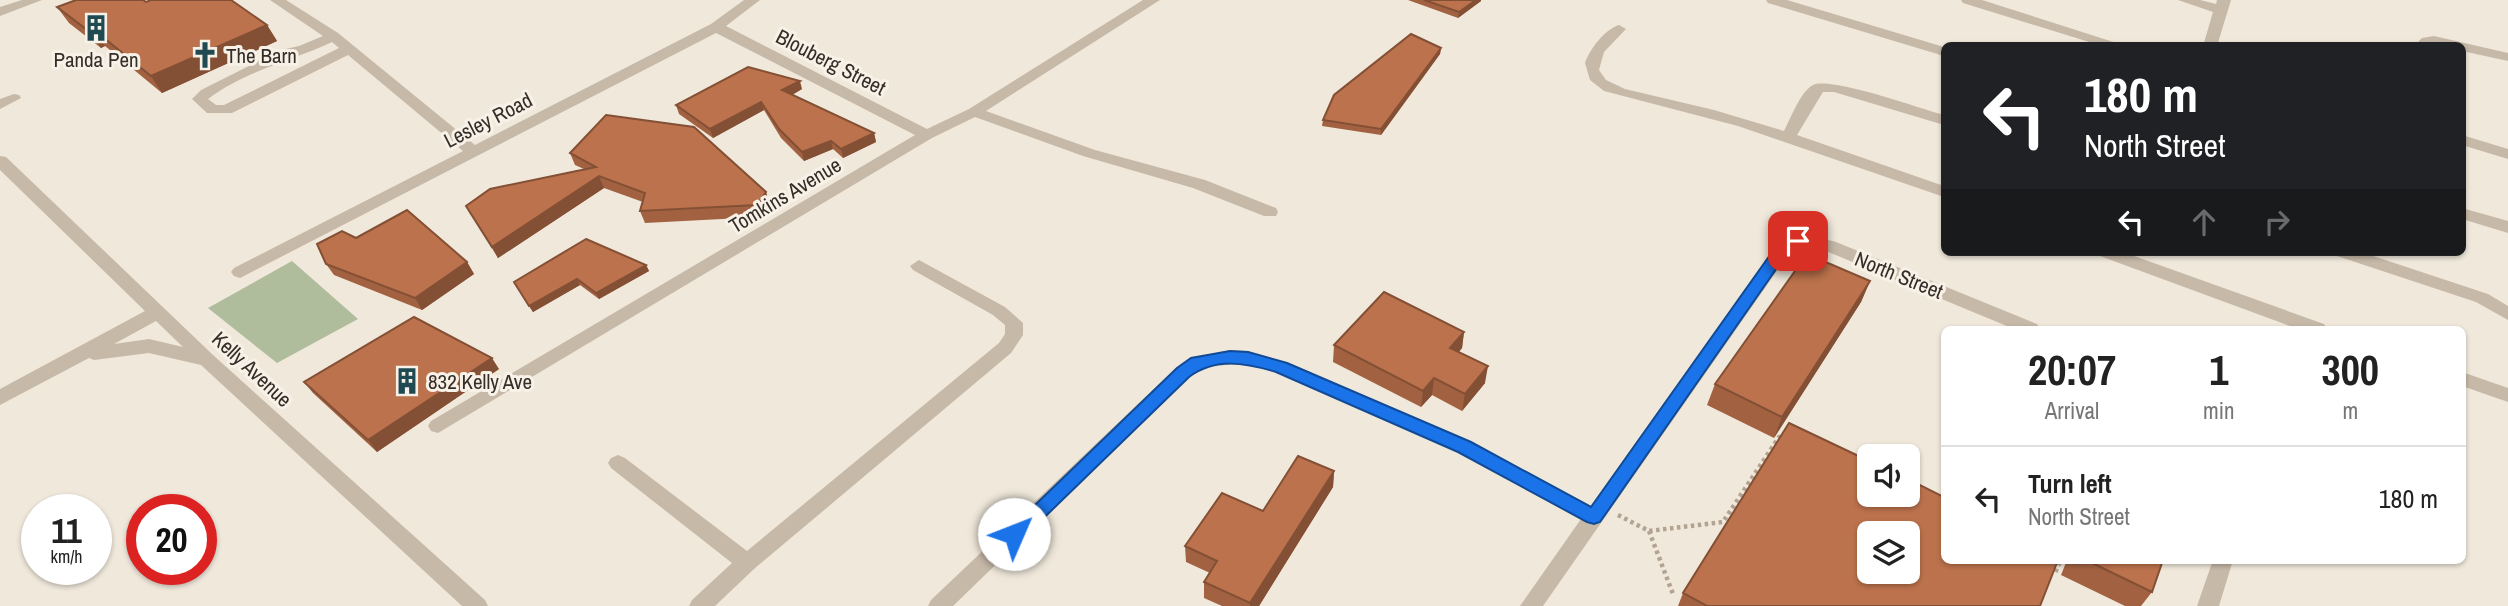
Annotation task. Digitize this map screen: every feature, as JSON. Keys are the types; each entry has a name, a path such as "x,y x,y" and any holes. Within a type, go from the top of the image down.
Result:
{"street":[{"path":"5,10 35,0"},
{"path":"277,0 333,36 473,151"},
{"name":"Lesley Road","path":"240,272 716,27 753,0"},
{"name":"Tomkins Avenue","path":"438,426 927,135 974,112 1153,0"},
{"path":"1773,0 1941,51"},
{"path":"1968,0 2106,42"},
{"path":"2185,0 2222,5 2211,42"},
{"path":"5,10 24,20"},
{"name":"Blouberg Street","path":"716,27 927,135"},
{"path":"1619,29 1595,55 1592,67 1595,78 1604,84 1627,94 1707,113 1788,138 1941,191"},
{"path":"333,36 303,50 286,53 199,99 212,110 228,110 349,49"},
{"path":"2425,42 2449,42"},
{"path":"2466,46 2508,57"},
{"path":"286,53 315,66"},
{"path":"1788,138 1814,91 1820,87 1835,88 1941,119"},
{"path":"974,112 1089,153 1199,184 1270,212"},
{"path":"2466,142 2508,154"},
{"name":"Kelly Avenue","path":"0,161 207,360 477,606"},
{"path":"2466,214 2508,227"},
{"name":"North Street","path":"1531,606 1789,243 1813,242 1830,246 2024,326"},
{"path":"2117,256 2309,326"},
{"path":"2355,256 2482,298 2508,314"},
{"path":"700,606 747,563 1005,348 1014,335 1014,323 999,311 919,266"},
{"path":"0,398 158,312"},
{"path":"60,366 91,354 149,346 174,349 207,360"},
{"path":"939,606 1183,372 1197,363 1213,358 1248,358 1281,367 1464,447 1598,512"},
{"path":"2466,380 2508,395"},
{"path":"618,463 747,563"},
{"path":"2208,606 2222,564"}],"path":[{"path":"1598,512 1649,531 1723,522 1779,437 1790,442"},
{"path":"1649,531 1673,594"},
{"path":"2047,568 2055,573 2059,564"}],"green space":[{"path":"292,261 358,319 277,363 208,308"}],"building":[{"path":"76,0 231,0 267,25 151,76 94,30 90,32 57,7"},
{"path":"1424,0 1476,0 1459,12"},
{"path":"1411,34 1441,48 1381,129 1323,120 1334,95"},
{"path":"748,67 800,81 782,90 874,133 841,149 831,141 802,152 779,129 761,102 710,129 676,105"},
{"path":"606,115 694,127 766,192 757,205 640,211 645,193 599,176 492,247 466,206 490,189 596,167 570,153"},
{"path":"407,210 467,262 415,298 326,264 317,244 342,231 356,238"},
{"path":"586,239 646,265 596,293 577,279 529,306 514,282"},
{"path":"1807,254 1870,281 1782,417 1715,384"},
{"path":"1384,292 1464,332 1450,348 1488,366 1465,394 1434,378 1423,391 1334,345"},
{"name":"832 Kelly Ave","path":"414,317 492,358 368,440 304,382"},
{"path":"1789,423 1857,455 1857,507 1920,507 1920,485 1941,496 1941,564 2056,564 2040,606 1707,606 1683,593"},
{"path":"1298,456 1334,471 1250,603 1204,582 1217,561 1185,546 1222,493 1263,511"},
{"path":"2094,564 2162,564 2152,592"}],"place":[{"name":"Panda Pen","path":"96,28"},
{"name":"The Barn","path":"205,55"},
{"name":"832 Kelly Ave","path":"407,381"}],"route":[{"path":"1014,534 1183,372 1197,363 1230,357 1248,358 1281,367 1464,447 1594,517 1781,251 1789,243 1798,241"}]}
